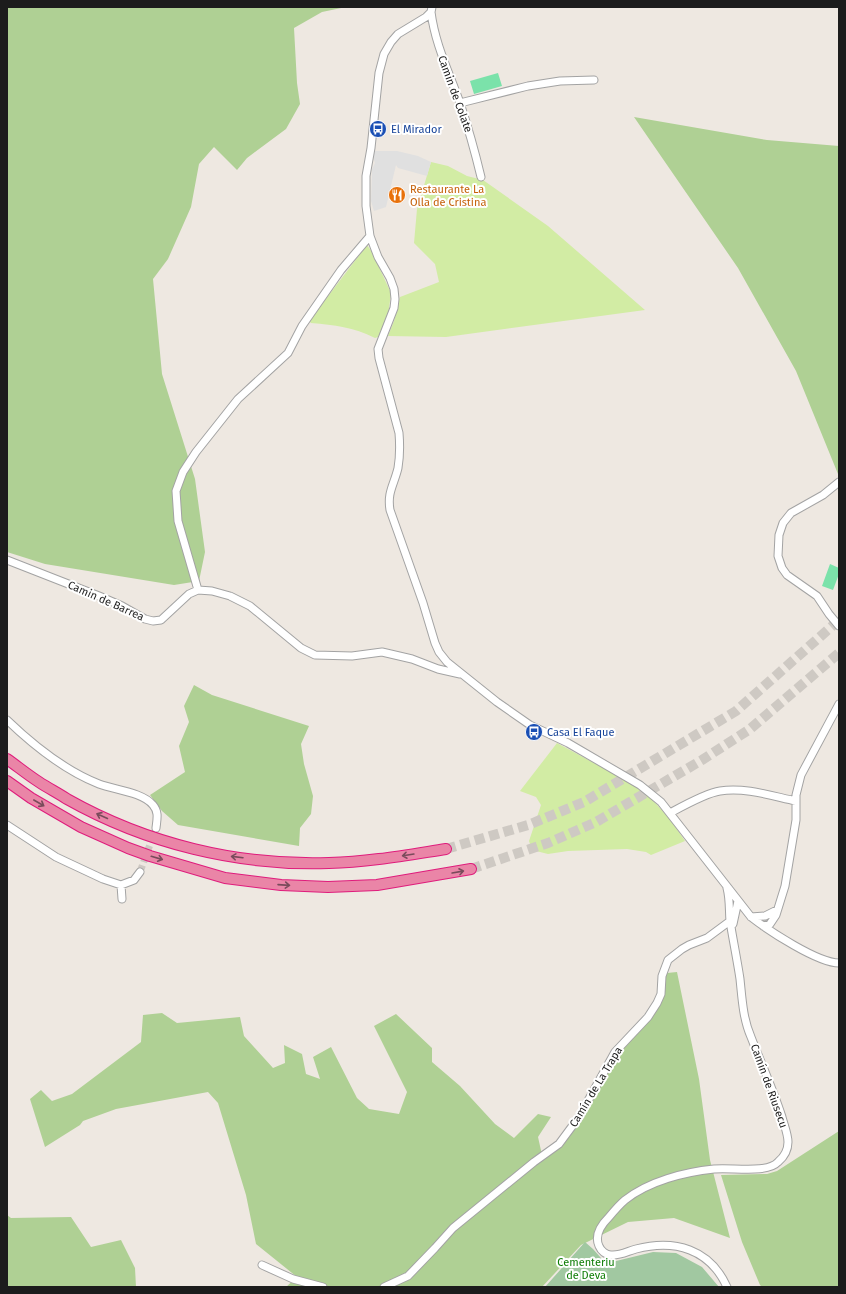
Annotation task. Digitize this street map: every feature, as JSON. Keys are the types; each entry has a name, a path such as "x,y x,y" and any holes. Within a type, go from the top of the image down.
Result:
{"highway":[{"path":"7,759 39,783 85,809 137,832 177,845 229,856 282,863 328,863 376,860 446,849"},
{"path":"7,781 31,798 81,827 150,856 224,878 282,885 335,887 377,885 471,869"}],"street":[{"name":"Camin de Colate","path":"431,10 432,25 439,49 460,103 481,177"},
{"path":"431,10 426,17 398,34 384,54 379,73 371,148 366,176 366,206 370,236 378,257 390,278 395,299 394,308 378,349 400,445 398,469 388,500 390,510 423,603 435,643 439,652 447,662 497,702 530,725 568,743 640,785 661,802 738,901 749,914 763,926 820,959 839,963"},
{"path":"460,103 528,86 552,82 594,80"},
{"path":"370,236 341,270 302,326 288,353 238,400 196,452 183,472 176,492 178,521 198,590 212,591 230,596 250,606 301,648 315,655 352,656 382,652 412,659 438,669 463,675"},
{"path":"839,482 823,495 791,513 783,523 779,535 778,556 782,568 787,575 817,596 839,626"},
{"name":"Camin de Barrea","path":"7,560 99,596 122,606 145,619 153,621 161,620 189,594 198,590"},
{"path":"763,926 770,924 776,915 774,912 785,886 790,864 796,820 798,785 839,704"},
{"path":"7,720 24,737 62,764 99,784 137,794 152,804 158,813 156,828"},
{"path":"670,813 709,794 720,791 740,791 796,801"},
{"path":"7,826 56,857 103,879 121,885 134,880 140,872"},
{"path":"121,885 122,899"},
{"name":"Camín de Riusecu","path":"726,886 748,1031 768,1078 778,1107 787,1135 787,1149 777,1164 767,1168 716,1169 694,1172 669,1179 638,1191 625,1200 607,1219 601,1227 597,1238 598,1245 602,1251 609,1255 619,1255 636,1249 657,1245 673,1245 699,1253 709,1261 719,1273 727,1287"},
{"path":"730,911 734,903 738,901"},
{"name":"Camín de Riusecu","path":"732,920 738,901"},
{"path":"732,920 739,914 764,916 774,912"},
{"name":"Camín de La Trapa","path":"384,1287 408,1276 453,1228 534,1162 560,1144 579,1117 615,1052 648,1017 657,1003 660,994 662,976 668,960 682,949 706,938 732,920"},
{"path":"262,1264 293,1279 323,1287"}],"green space":[{"path":"7,7 346,7 322,12 294,28 297,83 300,104 286,129 247,158 237,170 214,147 199,164 191,207 168,259 153,279 162,374 195,479 205,552 199,581 174,585 45,564 7,552"},
{"path":"498,73 502,86 474,94 470,81"},
{"path":"634,117 767,140 839,146 838,474 796,371 738,268"},
{"path":"431,162 448,166 467,176 483,180 548,226 645,310 446,337 388,336 394,321 400,297 439,282 435,264 414,243 417,209"},
{"path":"367,245 372,252 391,293 388,316 378,337 375,338 359,331 344,327 311,323 309,321"},
{"path":"830,564 839,568 839,574 833,590 822,586"},
{"path":"194,685 212,695 309,726 301,744 304,764 313,796 311,814 300,828 299,846 178,825 162,811 150,795 185,772 179,746 189,722 184,706"},
{"path":"557,743 620,777 648,795 670,819 685,841 651,855 646,852 627,849 568,851 548,854 532,850 529,841 541,805 536,797 520,791"},
{"path":"677,972 699,1079 710,1160 730,1238 674,1218 628,1222 581,1245 542,1287 286,1287 297,1277 256,1244 246,1195 218,1103 208,1092 116,1109 83,1121 80,1125 45,1147 30,1099 41,1090 52,1101 72,1094 141,1042 143,1015 162,1013 177,1023 240,1017 244,1036 273,1068 285,1063 284,1045 302,1054 306,1074 320,1079 313,1057 331,1047 357,1098 369,1109 399,1114 407,1092 374,1026 396,1014 432,1048 432,1062 460,1086 495,1124 514,1138 538,1114 551,1117 538,1137 542,1155 560,1144 614,1057 649,1017 667,973"},
{"path":"839,1131 839,1287 762,1287 742,1242 721,1175 767,1174 777,1171"},
{"path":"7,1215 11,1218 71,1217 91,1247 121,1240 135,1268 136,1287 7,1287"},
{"name":"Cementeriu de Deva","path":"585,1242 601,1258 612,1262 653,1252 676,1253 702,1267 719,1287 545,1287"}],"shaded area":[{"path":"374,151 397,151 418,156 431,162 427,176 398,168 396,165 386,207 374,211 371,201 372,169 375,163 373,157"}],"tunnel":[{"path":"446,849 528,825 584,802 736,711 839,620"},
{"path":"471,869 548,843 596,822 702,760 750,729 839,653"},
{"path":"140,872 156,828"}],"place":[{"name":"El Mirador","path":"378,129"},
{"name":"Restaurante La Olla de Cristina","path":"397,195"},
{"name":"Casa El Faque","path":"534,732"}]}
